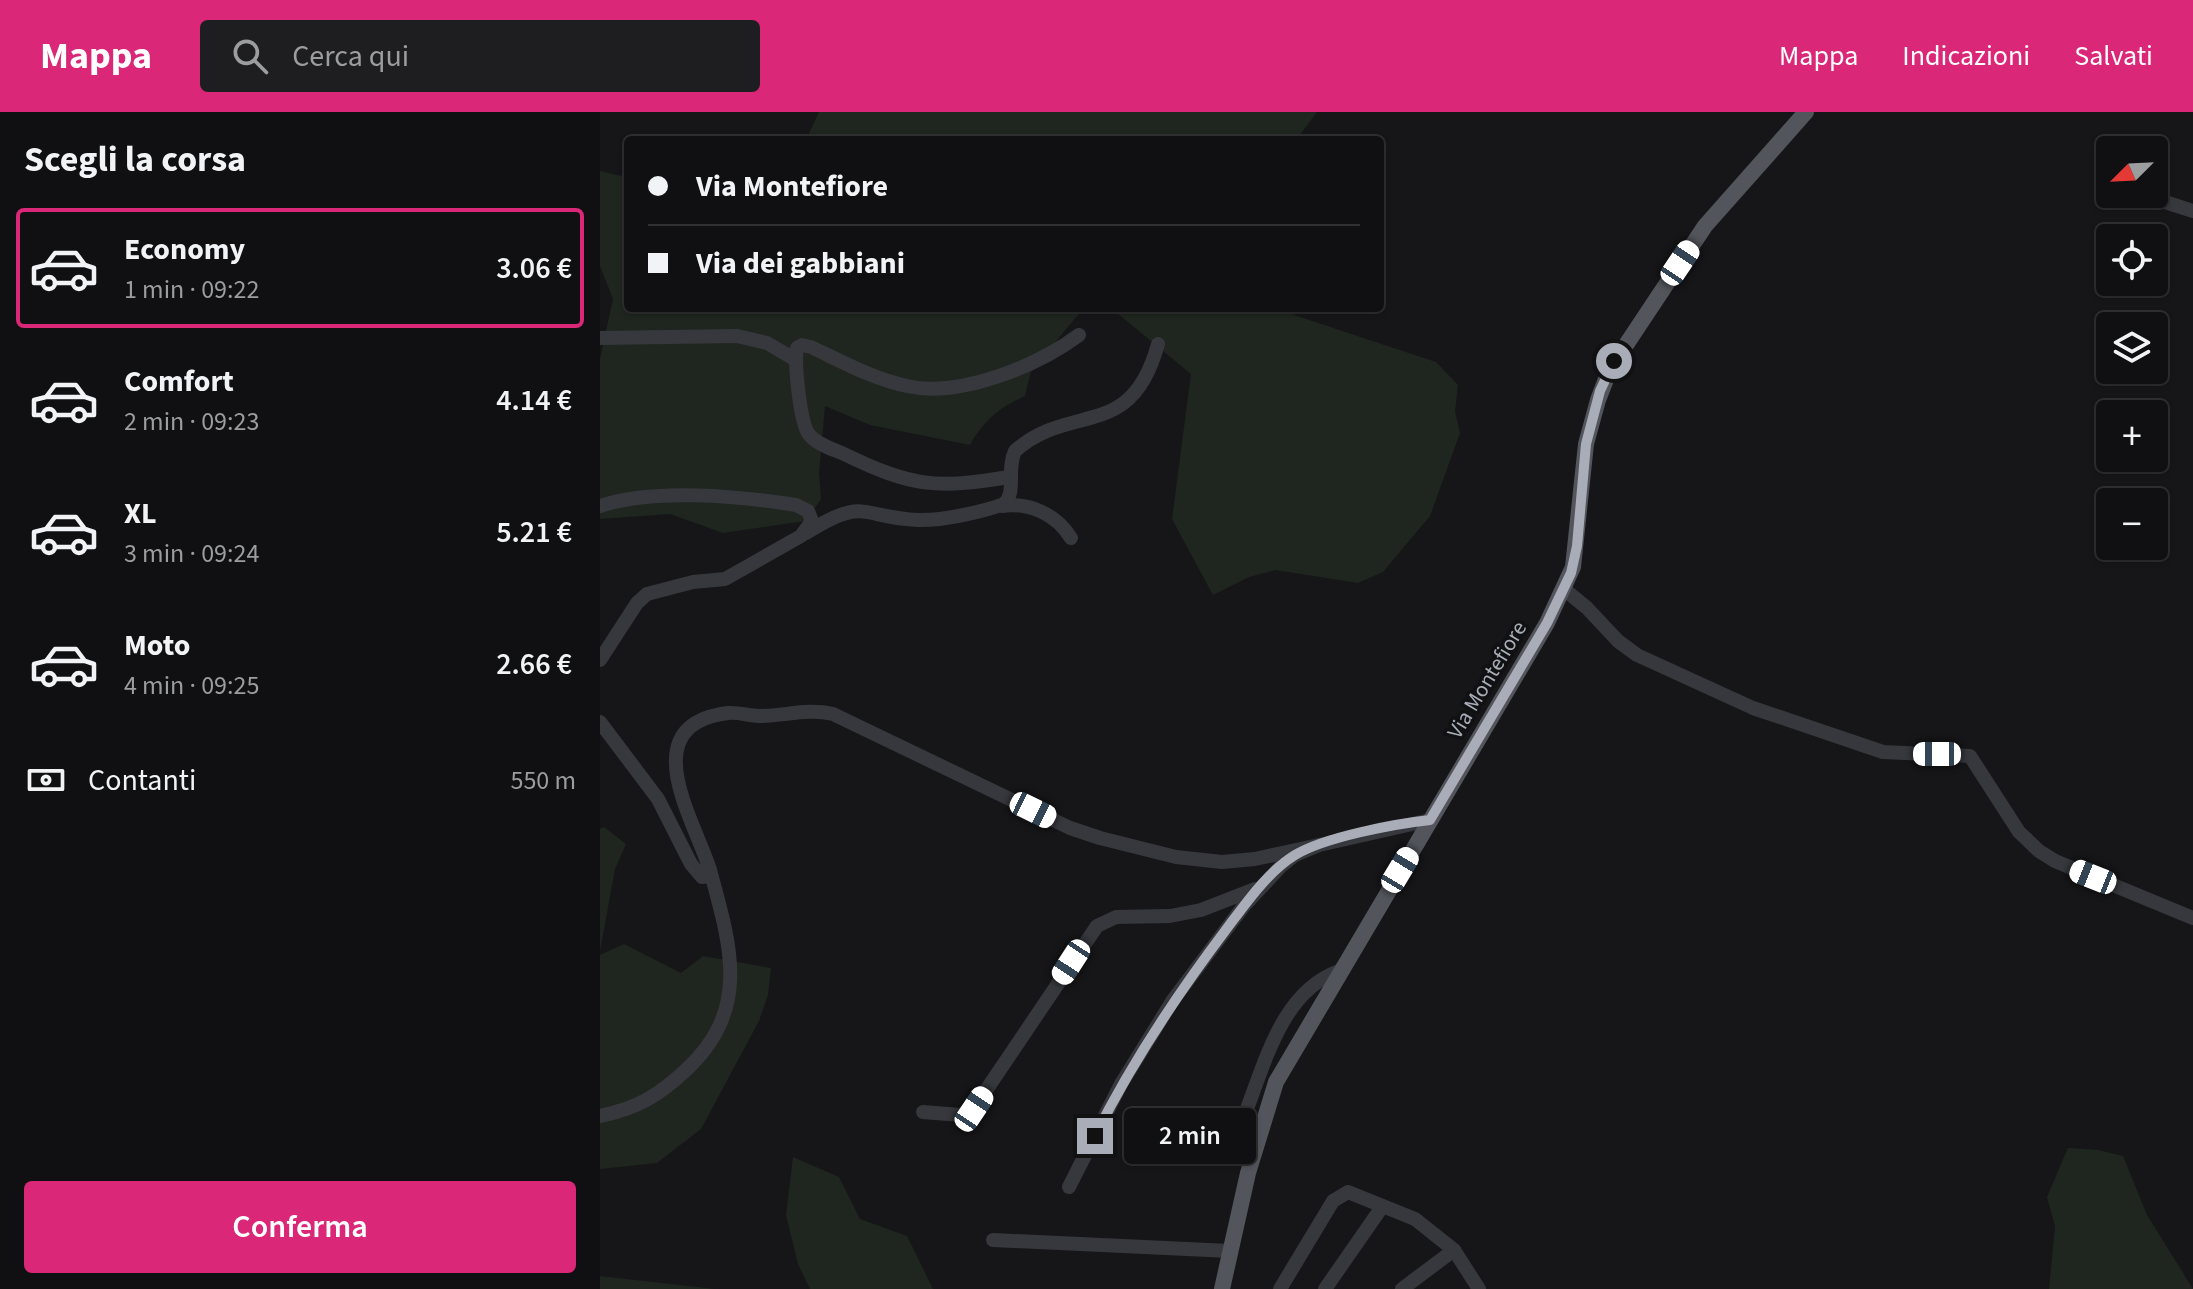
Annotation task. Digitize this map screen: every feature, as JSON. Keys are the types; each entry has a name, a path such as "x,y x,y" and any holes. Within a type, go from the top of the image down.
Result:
{"main road":[{"name":"Via Montefiore","path":"1222,1289 1255,1149 1276,1082 1564,589 1576,552 1581,482 1591,423 1614,361 1705,226 1806,112"}],"street":[{"path":"2168,203 2193,211"},
{"path":"1009,477 939,486 914,483 814,439 803,421 797,348 806,345 877,378 909,387 935,388 970,383 1036,362 1079,335"},
{"path":"600,338 737,336 767,343 796,360"},
{"path":"1001,506 1010,498 1009,477 1015,451 1030,440 1112,412 1133,396 1150,371 1158,344"},
{"path":"600,506 649,495 788,504 806,509 812,518 809,528 795,540"},
{"path":"600,660 643,597 658,589 693,582 721,581 849,510 870,510 919,520 1023,505 1039,510 1061,525 1071,538"},
{"path":"1564,589 1637,655 1753,708 1883,752 1970,756 2012,823 2039,851 2055,861 2193,918"},
{"path":"600,1116 637,1105 664,1091 705,1052 723,1024 728,995 728,947 710,870 679,794 676,765 683,737 697,724 727,713 759,716 809,710 842,717 1070,828 1176,857 1222,862 1255,859 1394,825 1430,820"},
{"path":"600,722 658,799 696,872 704,877 710,870"},
{"path":"1069,1187 1121,1084 1173,1000 1243,907 1288,860 1319,845"},
{"path":"923,1112 960,1115 972,1111 1087,937 1102,922 1116,917 1170,916 1201,910 1263,886"},
{"path":"1245,1114 1276,1039 1297,999 1314,984 1339,971"},
{"path":"1280,1289 1338,1196 1350,1193 1419,1221 1454,1250 1479,1289"},
{"path":"1325,1289 1382,1207"},
{"path":"993,1240 1230,1251"},
{"path":"1402,1289 1454,1250"}],"shaded area":[{"path":"819,112 1317,112 1299,136 808,136"},
{"path":"600,171 621,176 624,174 624,312 1080,312 1031,371 1025,396 993,416 970,445 870,425 825,406 819,473 821,499 806,521 723,533 670,514 600,519 600,359 613,299 600,266"},
{"path":"1116,312 1285,312 1436,362 1458,385 1455,411 1460,433 1430,516 1383,572 1358,583 1276,570 1249,577 1213,595 1172,519 1191,374"},
{"path":"604,827 626,844 615,869 600,951 600,829"},
{"path":"624,944 681,973 703,956 771,968 768,995 759,1021 701,1129 657,1163 600,1169 600,955"},
{"path":"2068,1148 2123,1156 2147,1215 2193,1289 2049,1289 2055,1226 2047,1197"},
{"path":"793,1157 839,1177 860,1219 907,1236 933,1289 810,1289 798,1264 786,1215"},
{"path":"600,1276 715,1289 600,1289"}],"route":[{"path":"1095,1136 1121,1084 1173,1000 1243,907 1281,866 1295,855 1319,845 1394,825 1430,820 1547,623 1571,573 1577,546 1586,444 1600,391 1614,361"}]}
